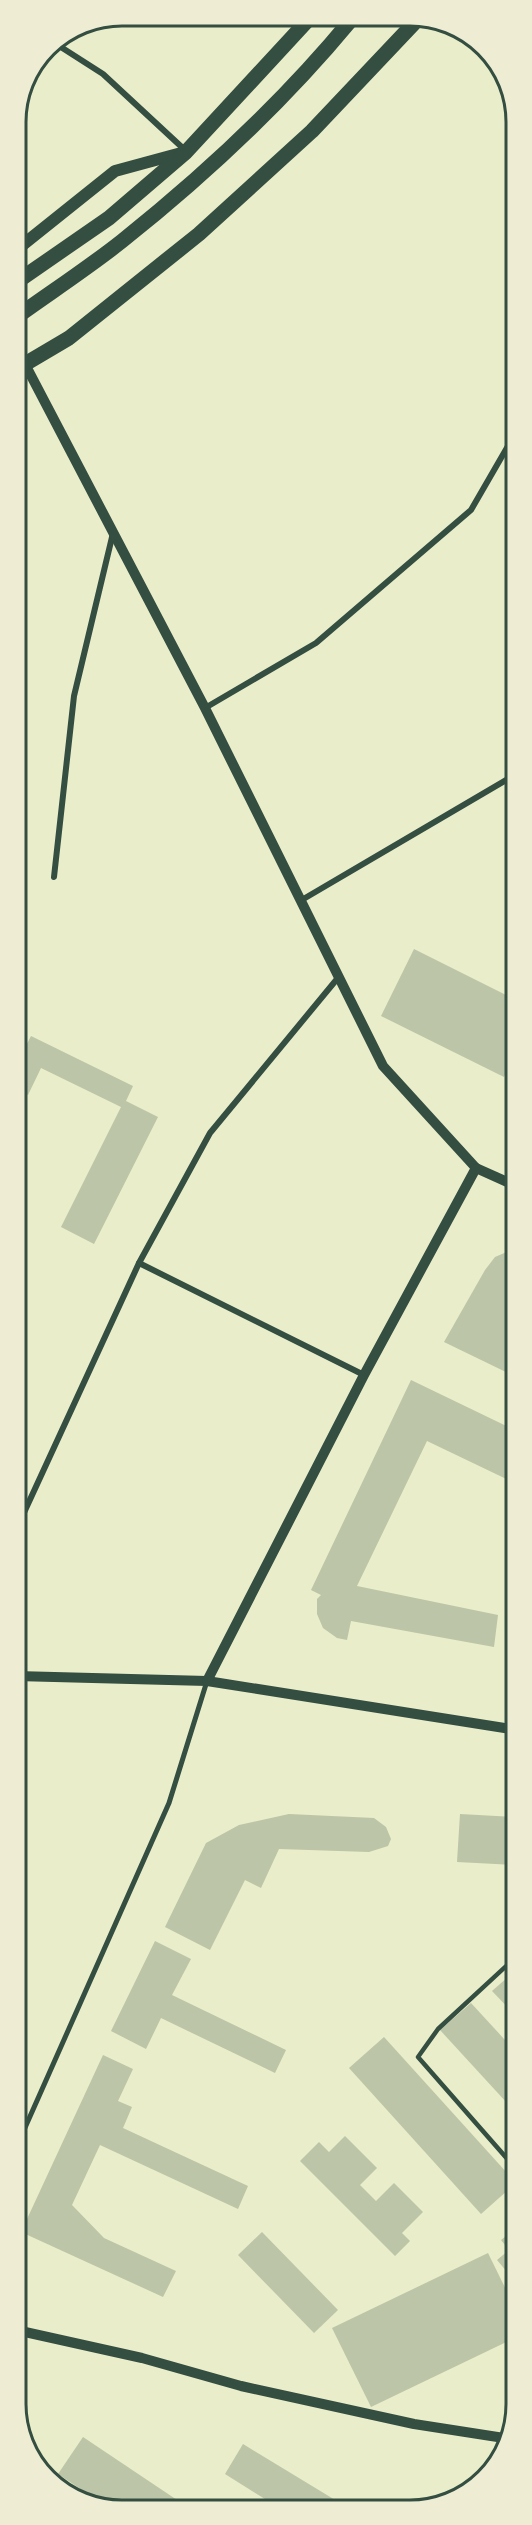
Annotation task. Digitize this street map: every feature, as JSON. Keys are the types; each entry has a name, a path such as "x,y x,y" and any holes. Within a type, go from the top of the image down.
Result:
{"main road":[{"path":"26,275 109,218 186,152 302,26"},
{"path":"26,310 122,241 213,163 318,61 346,26"},
{"path":"26,363 69,338 199,234 312,131 411,26"},
{"path":"26,242 115,171 186,152"}],"street":[{"path":"61,47 103,74 186,152"},
{"path":"26,378 113,532 205,708 382,1066 476,1168 506,1182"},
{"path":"205,708 316,643 471,510 506,449"},
{"path":"54,877 74,696 113,532"},
{"path":"300,901 506,780"},
{"path":"26,1508 140,1263 210,1133 338,979"},
{"path":"26,2125 169,1803 207,1681 364,1374 476,1168"},
{"path":"140,1263 364,1374"},
{"path":"26,1676 207,1681 506,1728"},
{"path":"26,2332 142,2358 241,2385 414,2424 500,2437"}],"lane":[{"path":"506,1966 438,2029 418,2057 506,2157"}],"building":[{"path":"414,949 506,995 506,1073 504,1077 381,1016"},
{"path":"31,1036 133,1086 126,1101 158,1117 94,1244 61,1227 121,1107 41,1068 28,1095 26,1094 26,1046"},
{"path":"506,1252 506,1372 444,1342 485,1270 495,1257"},
{"path":"411,1380 506,1426 506,1479 427,1441 357,1586 498,1615 494,1647 351,1621 347,1640 337,1638 323,1628 317,1614 317,1599 321,1595 311,1590"},
{"path":"289,1814 374,1818 386,1827 391,1839 388,1846 369,1852 279,1849 261,1888 245,1880 210,1950 165,1927 206,1843 239,1825"},
{"path":"460,1814 506,1816 506,1864 457,1862"},
{"path":"155,1941 191,1959 172,1995 286,2050 275,2073 161,2018 146,2049 111,2031"},
{"path":"506,1979 506,2006 492,1991"},
{"path":"471,2003 506,2041 506,2102 440,2030"},
{"path":"384,2037 506,2172 506,2192 481,2214 349,2068"},
{"path":"103,2055 133,2069 118,2101 132,2107 123,2128 248,2186 238,2209 100,2145 72,2205 104,2238 176,2271 163,2297 26,2234 26,2221"},
{"path":"345,2136 377,2168 360,2185 376,2201 394,2183 423,2212 402,2233 410,2241 395,2256 300,2161 319,2142 329,2152"},
{"path":"262,2232 338,2310 314,2333 238,2255"},
{"path":"506,2236 506,2246 501,2240"},
{"path":"506,2252 506,2271 497,2260"},
{"path":"488,2253 506,2290 506,2342 371,2407 332,2328"},
{"path":"83,2437 177,2500 103,2498 85,2492 58,2474"},
{"path":"243,2444 335,2500 267,2500 225,2474"}]}
